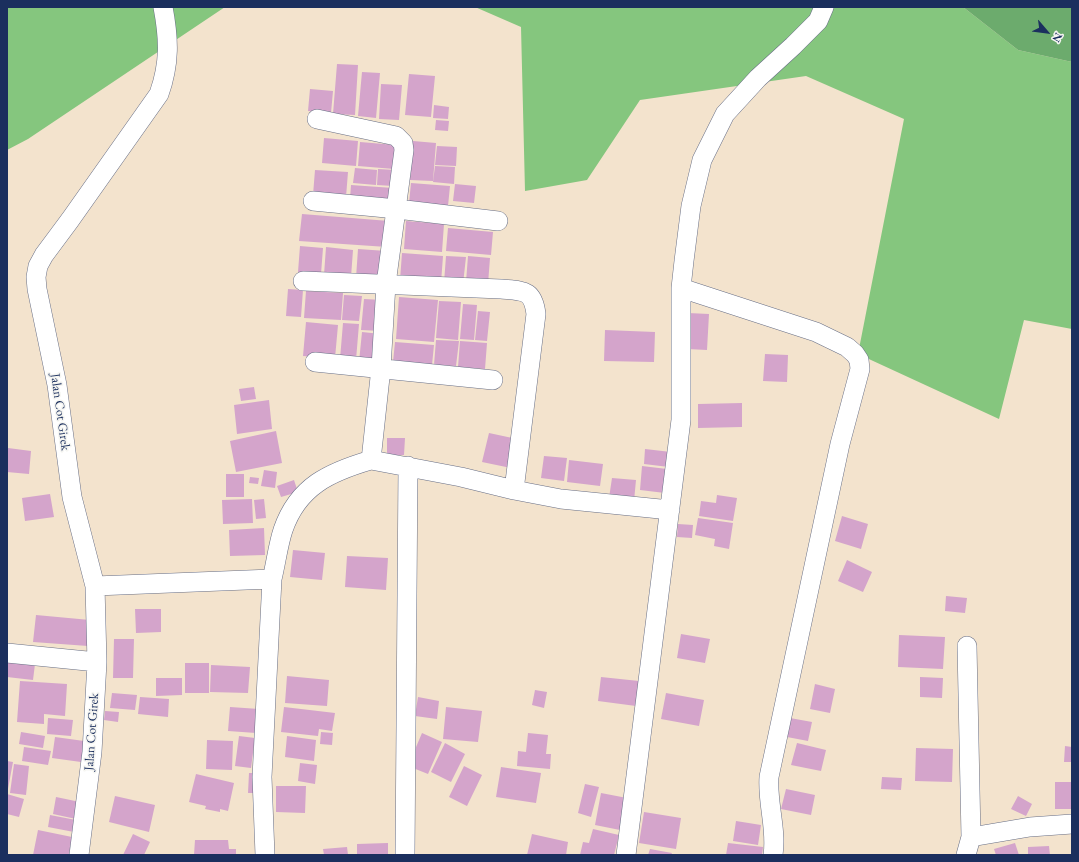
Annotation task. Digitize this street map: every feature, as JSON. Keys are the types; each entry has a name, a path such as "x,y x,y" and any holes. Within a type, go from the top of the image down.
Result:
{"street":[{"name":"Jalan Cot Girek","path":"79,855 92,752 97,662 95,586 72,497 57,385 37,289 36,277 38,266 44,255 159,94 165,76 167,60 168,32 163,7"},
{"path":"626,855 681,420 681,288 691,206 702,160 725,114 758,78 818,21 824,7"},
{"path":"317,119 390,134 401,139 403,143 404,150 386,284 381,368 371,460"},
{"path":"313,202 396,209 498,221"},
{"path":"304,281 501,289 527,292 535,303 536,314 514,490"},
{"path":"681,288 816,332 847,347 859,360 860,369 858,381 840,444 769,777 768,793 774,833 773,855"},
{"path":"315,362 493,380"},
{"path":"265,855 262,776 272,578 283,530 294,506 307,490 345,468 371,460 461,477 514,490 576,501 670,510"},
{"path":"405,855 408,466"},
{"path":"95,586 272,578"},
{"path":"966,855 970,837 967,646"},
{"path":"7,653 97,662"},
{"path":"970,837 1030,827 1072,824"}],"green space":[{"path":"7,7 225,7 28,139 7,150"},
{"path":"475,7 963,7 1018,50 1072,62 1072,329 1024,320 999,419 858,354 904,119 806,76 640,100 587,180 525,191 521,27"},
{"path":"963,7 1072,7 1072,62 1018,50"}],"building":[{"path":"337,64 358,65 355,115 333,114"},
{"path":"362,72 380,73 376,118 358,116"},
{"path":"409,74 435,76 431,117 405,115"},
{"path":"381,84 402,85 399,120 379,119"},
{"path":"310,89 333,91 331,113 308,111"},
{"path":"434,105 449,107 448,119 433,118"},
{"path":"436,120 449,121 448,131 435,130"},
{"path":"324,138 358,141 356,166 322,163"},
{"path":"413,141 436,143 433,181 410,180"},
{"path":"360,142 396,145 394,169 358,166"},
{"path":"437,146 457,147 456,166 435,165"},
{"path":"435,166 455,167 454,184 433,182"},
{"path":"355,168 377,170 376,185 353,183"},
{"path":"378,169 395,170 393,186 377,185"},
{"path":"315,170 348,172 346,197 313,195"},
{"path":"411,183 450,186 448,206 409,203"},
{"path":"455,184 476,186 474,203 453,201"},
{"path":"351,185 393,188 392,202 350,199"},
{"path":"302,214 389,221 387,247 299,241"},
{"path":"406,221 444,224 442,252 404,249"},
{"path":"448,228 493,232 491,255 446,251"},
{"path":"300,246 323,248 321,274 298,272"},
{"path":"326,247 353,250 351,277 324,275"},
{"path":"358,249 386,251 383,280 356,278"},
{"path":"402,253 443,256 441,283 400,280"},
{"path":"446,256 466,257 463,284 444,283"},
{"path":"468,256 490,258 488,284 466,282"},
{"path":"288,289 303,290 301,317 286,316"},
{"path":"306,291 343,293 341,320 304,318"},
{"path":"344,295 362,296 359,321 342,320"},
{"path":"399,297 438,300 434,342 396,339"},
{"path":"364,299 383,300 381,331 361,330"},
{"path":"439,301 461,302 458,340 436,338"},
{"path":"463,304 477,305 474,340 460,339"},
{"path":"478,311 490,312 487,341 475,340"},
{"path":"688,313 709,314 707,350 687,349"},
{"path":"306,322 338,325 335,358 303,356"},
{"path":"343,323 359,324 356,360 340,359"},
{"path":"605,330 655,332 654,362 604,361"},
{"path":"362,332 381,334 379,363 359,362"},
{"path":"436,340 459,341 456,366 434,365"},
{"path":"460,341 487,343 485,369 458,367"},
{"path":"395,342 434,345 432,365 393,362"},
{"path":"765,354 788,355 787,382 763,381"},
{"path":"254,387 256,399 241,401 239,389"},
{"path":"269,400 272,429 237,434 234,405"},
{"path":"742,403 742,427 698,428 698,404"},
{"path":"276,431 282,463 236,472 230,441"},
{"path":"489,433 517,439 511,468 482,462"},
{"path":"387,438 405,438 404,455 387,455"},
{"path":"8,448 31,451 29,474 7,472"},
{"path":"645,449 671,452 669,467 644,464"},
{"path":"544,456 567,458 564,481 541,478"},
{"path":"569,460 603,464 600,486 567,482"},
{"path":"642,466 667,469 665,493 640,490"},
{"path":"264,470 277,472 275,488 261,486"},
{"path":"226,474 244,474 244,497 226,497"},
{"path":"250,477 259,478 258,484 249,483"},
{"path":"612,478 636,480 634,501 609,498"},
{"path":"294,480 298,492 281,497 277,486"},
{"path":"50,494 54,517 25,521 22,498"},
{"path":"717,495 737,498 733,521 699,516 701,501 716,503"},
{"path":"252,499 253,523 223,524 222,500"},
{"path":"264,499 266,518 256,519 254,500"},
{"path":"842,516 868,524 861,549 835,541"},
{"path":"698,518 733,523 729,549 714,546 715,539 695,535"},
{"path":"678,524 693,525 692,538 677,537"},
{"path":"264,528 265,555 230,556 229,530"},
{"path":"293,550 325,553 322,580 290,577"},
{"path":"347,556 388,558 386,590 345,587"},
{"path":"847,560 872,572 863,592 838,581"},
{"path":"946,596 967,598 965,613 945,611"},
{"path":"135,609 161,609 161,632 136,633"},
{"path":"36,615 90,620 88,646 33,642"},
{"path":"681,634 710,639 705,663 677,658"},
{"path":"899,635 945,637 943,669 898,667"},
{"path":"114,639 134,639 133,678 113,678"},
{"path":"7,662 35,664 33,680 7,677"},
{"path":"185,663 209,663 209,693 185,693"},
{"path":"211,665 250,667 248,693 210,692"},
{"path":"287,676 329,680 327,706 285,703"},
{"path":"601,677 639,681 636,706 598,701"},
{"path":"920,677 943,678 942,698 920,697"},
{"path":"156,678 182,678 182,695 156,696"},
{"path":"20,681 67,684 65,716 44,714 44,724 17,722"},
{"path":"815,684 835,689 830,713 810,709"},
{"path":"535,690 547,692 544,708 532,705"},
{"path":"112,693 137,695 135,710 110,708"},
{"path":"666,693 704,700 699,726 661,719"},
{"path":"140,697 169,699 168,717 138,714"},
{"path":"418,697 439,701 437,719 415,716"},
{"path":"230,707 259,709 256,733 228,731"},
{"path":"284,707 335,713 332,731 319,729 318,736 281,732"},
{"path":"446,707 482,711 478,742 443,739"},
{"path":"105,711 119,712 118,722 104,720"},
{"path":"48,718 73,720 71,736 47,734"},
{"path":"790,718 812,722 808,741 787,737"},
{"path":"21,732 45,736 43,748 19,744"},
{"path":"321,732 333,733 332,745 320,744"},
{"path":"422,733 442,742 428,774 408,766"},
{"path":"528,733 548,735 546,754 551,754 550,769 517,766 518,751 526,752"},
{"path":"239,736 255,738 251,768 235,766"},
{"path":"287,736 316,740 314,761 285,757"},
{"path":"55,737 84,741 81,762 52,758"},
{"path":"207,740 233,741 232,770 206,769"},
{"path":"445,743 465,754 451,782 431,772"},
{"path":"797,743 826,750 821,771 791,765"},
{"path":"1065,746 1072,747 1072,762 1064,762"},
{"path":"24,747 51,751 48,765 22,761"},
{"path":"916,748 953,749 952,782 915,781"},
{"path":"7,761 13,762 8,789 7,789"},
{"path":"300,763 317,765 315,784 298,781"},
{"path":"14,764 29,766 26,795 10,793"},
{"path":"464,766 482,775 467,806 449,797"},
{"path":"501,767 541,773 536,803 496,797"},
{"path":"249,773 258,773 258,793 248,793"},
{"path":"196,774 234,783 228,811 220,809 220,812 205,809 206,806 189,802"},
{"path":"882,777 902,778 901,790 881,789"},
{"path":"1055,782 1072,782 1072,809 1055,809"},
{"path":"585,784 599,787 591,817 578,813"},
{"path":"276,786 306,786 305,813 276,812"},
{"path":"786,789 815,795 811,815 781,809"},
{"path":"601,793 627,798 620,830 595,825"},
{"path":"7,794 24,799 19,817 7,814"},
{"path":"115,796 155,805 149,832 109,822"},
{"path":"1018,796 1032,804 1026,816 1011,809"},
{"path":"56,797 80,802 76,819 53,814"},
{"path":"644,812 681,818 676,849 639,843"},
{"path":"50,815 76,820 74,832 48,827"},
{"path":"736,821 761,825 758,845 733,841"},
{"path":"593,829 619,835 614,855 580,855 583,842 589,843"},
{"path":"38,830 72,837 69,855 33,855"},
{"path":"133,834 150,842 144,855 123,855"},
{"path":"532,834 568,842 566,855 527,855"},
{"path":"195,840 228,840 229,849 236,849 236,855 194,855"},
{"path":"388,843 388,855 357,855 357,844"},
{"path":"728,843 763,847 762,855 726,855"},
{"path":"1015,843 1019,855 996,855 994,849"},
{"path":"1049,846 1050,855 1028,855 1028,847"},
{"path":"347,847 348,855 324,855 323,849"},
{"path":"650,849 672,853 671,855 648,855"}]}
